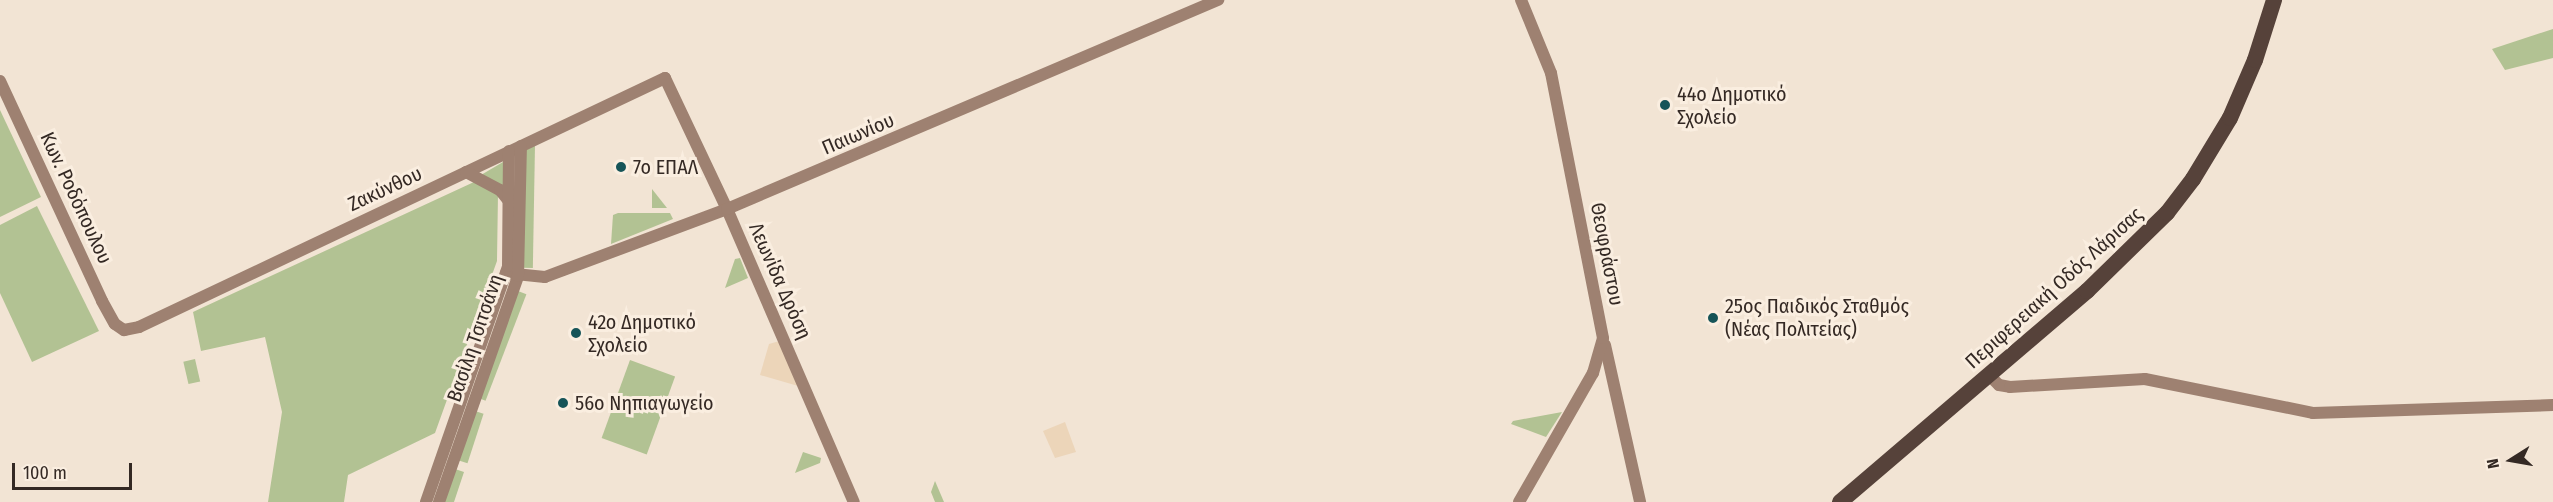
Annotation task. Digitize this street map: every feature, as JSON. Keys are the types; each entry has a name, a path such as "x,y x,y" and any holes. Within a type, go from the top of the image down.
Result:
{"highway":[{"name":"Περιφερειακή Οδός Λάρισας","path":"1840,502 2111,270 2184,191 2240,97 2274,0"}],"street":[{"name":"Παιωνίου","path":"512,274 551,276 727,209 1218,0"},
{"name":"Θεοφράστου","path":"1520,502 1593,373 1603,338 1551,73 1521,0"},
{"name":"Λεωνίδα Δρόση","path":"665,78 727,209 854,502"},
{"name":"Ζακύνθου","path":"121,330 139,327 665,78"},
{"name":"Κων. Ροδόπουλου","path":"0,81 102,301 121,330"},
{"name":"Βασίλη Τσιτσάνη","path":"439,502 512,274 521,146"},
{"name":"Βασίλη Τσιτσάνη","path":"426,502 512,274 509,151"},
{"path":"466,172 500,190 509,201"},
{"path":"1603,338 1640,502"},
{"path":"1989,375 1999,385 2010,387 2145,379 2313,413 2553,405"}],"green space":[{"path":"2553,29 2553,58 2505,70 2492,49"},
{"path":"0,110 41,197 0,217"},
{"path":"525,145 535,145 533,268 523,268"},
{"path":"503,162 503,187 481,175"},
{"path":"474,182 498,194 497,261 435,433 348,475 344,502 268,502 282,412 265,337 201,351 193,312"},
{"path":"652,189 667,208 652,208"},
{"path":"37,206 99,331 32,362 0,293 0,225"},
{"path":"618,213 670,213 673,219 611,244 613,215"},
{"path":"740,258 748,278 725,288 735,259"},
{"path":"518,291 526,294 486,401 477,397"},
{"path":"195,359 200,381 188,384 183,362"},
{"path":"630,360 675,376 647,454 602,438"},
{"path":"475,411 484,414 467,463 459,460"},
{"path":"1562,412 1546,437 1511,424 1513,421"},
{"path":"803,452 821,458 820,463 795,473"},
{"path":"455,469 464,472 454,502 443,502"},
{"path":"935,481 944,502 935,502 931,492"}],"shaded area":[{"path":"783,340 805,388 760,375 769,344"},
{"path":"1065,422 1076,452 1055,458 1043,431"}],"place":[{"name":"44ο Δημοτικό Σχολείο","path":"1665,105"},
{"name":"7ο ΕΠΑΛ","path":"621,167"},
{"name":"25ος Παιδικός Σταθμός (Νέας Πολιτείας)","path":"1713,318"},
{"name":"42ο Δημοτικό Σχολείο","path":"576,333"},
{"name":"56ο Νηπιαγωγείο","path":"563,403"}]}
